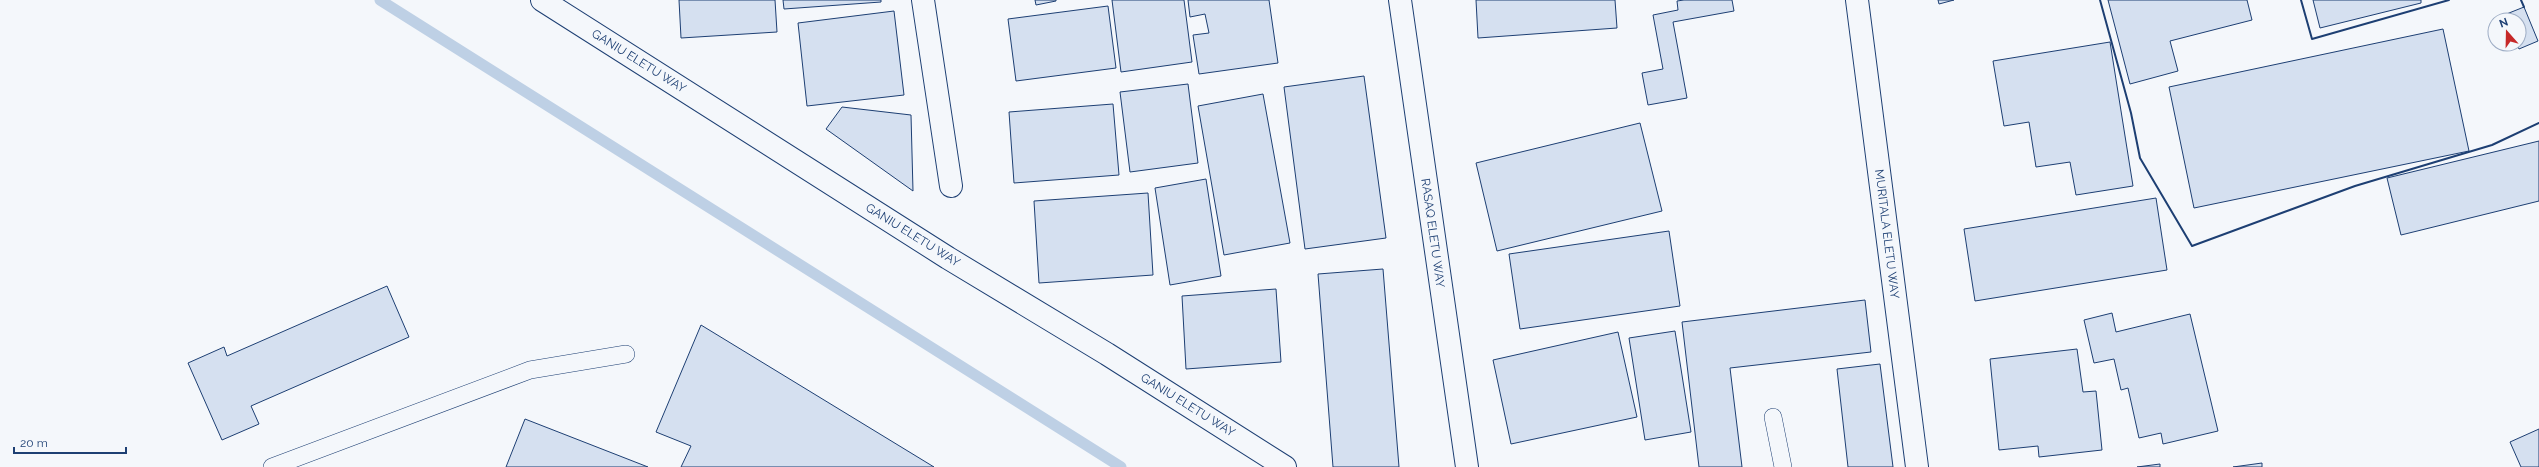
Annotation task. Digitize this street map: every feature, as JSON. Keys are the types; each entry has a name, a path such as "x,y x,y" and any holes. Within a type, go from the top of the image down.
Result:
{"street":[{"name":"GANIU ELETU WAY","path":"542,0 948,258 1107,354 1285,467"},
{"path":"924,0 951,186"},
{"name":"RASAQ ELETU WAY","path":"1400,0 1467,467"},
{"name":"MURITALA ELETU WAY","path":"1857,0 1917,467"}],"lane":[{"path":"272,467 530,370 626,354"},
{"path":"1773,416 1783,467"}],"building":[{"path":"679,0 775,0 777,32 681,38"},
{"path":"783,0 881,0 881,2 784,9"},
{"path":"1035,0 1056,0 1056,1 1036,5"},
{"path":"1112,0 1184,0 1192,62 1121,72"},
{"path":"1188,0 1269,0 1278,63 1199,74 1193,35 1209,33 1205,14 1190,17"},
{"path":"1476,0 1615,0 1617,28 1478,38"},
{"path":"1732,0 1734,11 1673,22 1687,98 1648,105 1642,73 1663,69 1653,15 1678,10 1677,1"},
{"path":"1938,0 1954,0 1939,4"},
{"path":"2108,0 2247,0 2252,20 2170,41 2178,71 2130,84"},
{"path":"2313,0 2421,0 2421,3 2320,28"},
{"path":"1108,6 1116,68 1016,81 1008,19"},
{"path":"2524,7 2526,12 2512,12"},
{"path":"894,11 904,95 807,106 798,23"},
{"path":"2527,14 2538,41 2527,46"},
{"path":"2443,29 2469,151 2194,208 2169,87"},
{"path":"2110,42 2133,186 2076,195 2070,162 2036,167 2029,122 2004,126 1993,61"},
{"path":"1364,76 1386,238 1305,249 1284,87"},
{"path":"1188,84 1198,163 1130,172 1120,92"},
{"path":"1263,94 1290,243 1224,255 1198,106"},
{"path":"1113,104 1119,175 1014,183 1009,112"},
{"path":"842,107 911,115 913,191 826,129"},
{"path":"1640,123 1662,211 1497,251 1476,163"},
{"path":"2539,141 2539,201 2401,235 2387,178"},
{"path":"1206,179 1221,276 1170,285 1155,188"},
{"path":"1148,193 1153,275 1039,283 1034,201"},
{"path":"2156,198 2167,270 1975,301 1964,229"},
{"path":"1669,231 1680,306 1520,329 1509,254"},
{"path":"1383,269 1399,467 1333,467 1318,274"},
{"path":"387,286 409,337 251,406 259,424 222,440 188,363 224,347 227,356"},
{"path":"1276,289 1281,362 1186,369 1182,296"},
{"path":"1865,300 1871,352 1730,368 1742,467 1699,467 1682,322"},
{"path":"2112,313 2116,332 2190,314 2218,431 2163,444 2161,433 2139,438 2128,388 2121,390 2114,359 2094,363 2084,320"},
{"path":"701,325 934,467 681,467 691,446 656,432"},
{"path":"1675,331 1691,432 1645,440 1629,338"},
{"path":"1618,332 1637,417 1511,444 1493,360"},
{"path":"2077,349 2083,392 2096,391 2102,450 2039,457 2038,446 1999,450 1990,359"},
{"path":"1880,364 1893,467 1848,467 1837,369"},
{"path":"525,419 648,467 506,467"},
{"path":"2539,429 2539,467 2521,467 2510,442"},
{"path":"2262,463 2262,467 2233,467"},
{"path":"2160,464 2160,467 2137,467"}],"waterway":[{"path":"380,0 1121,467"}],"wall":[{"path":"2100,0 2131,113 2140,158 2192,246 2355,186 2492,145 2539,123"},
{"path":"2301,0 2312,39 2449,0"},
{"path":"2521,0 2524,7"}]}
